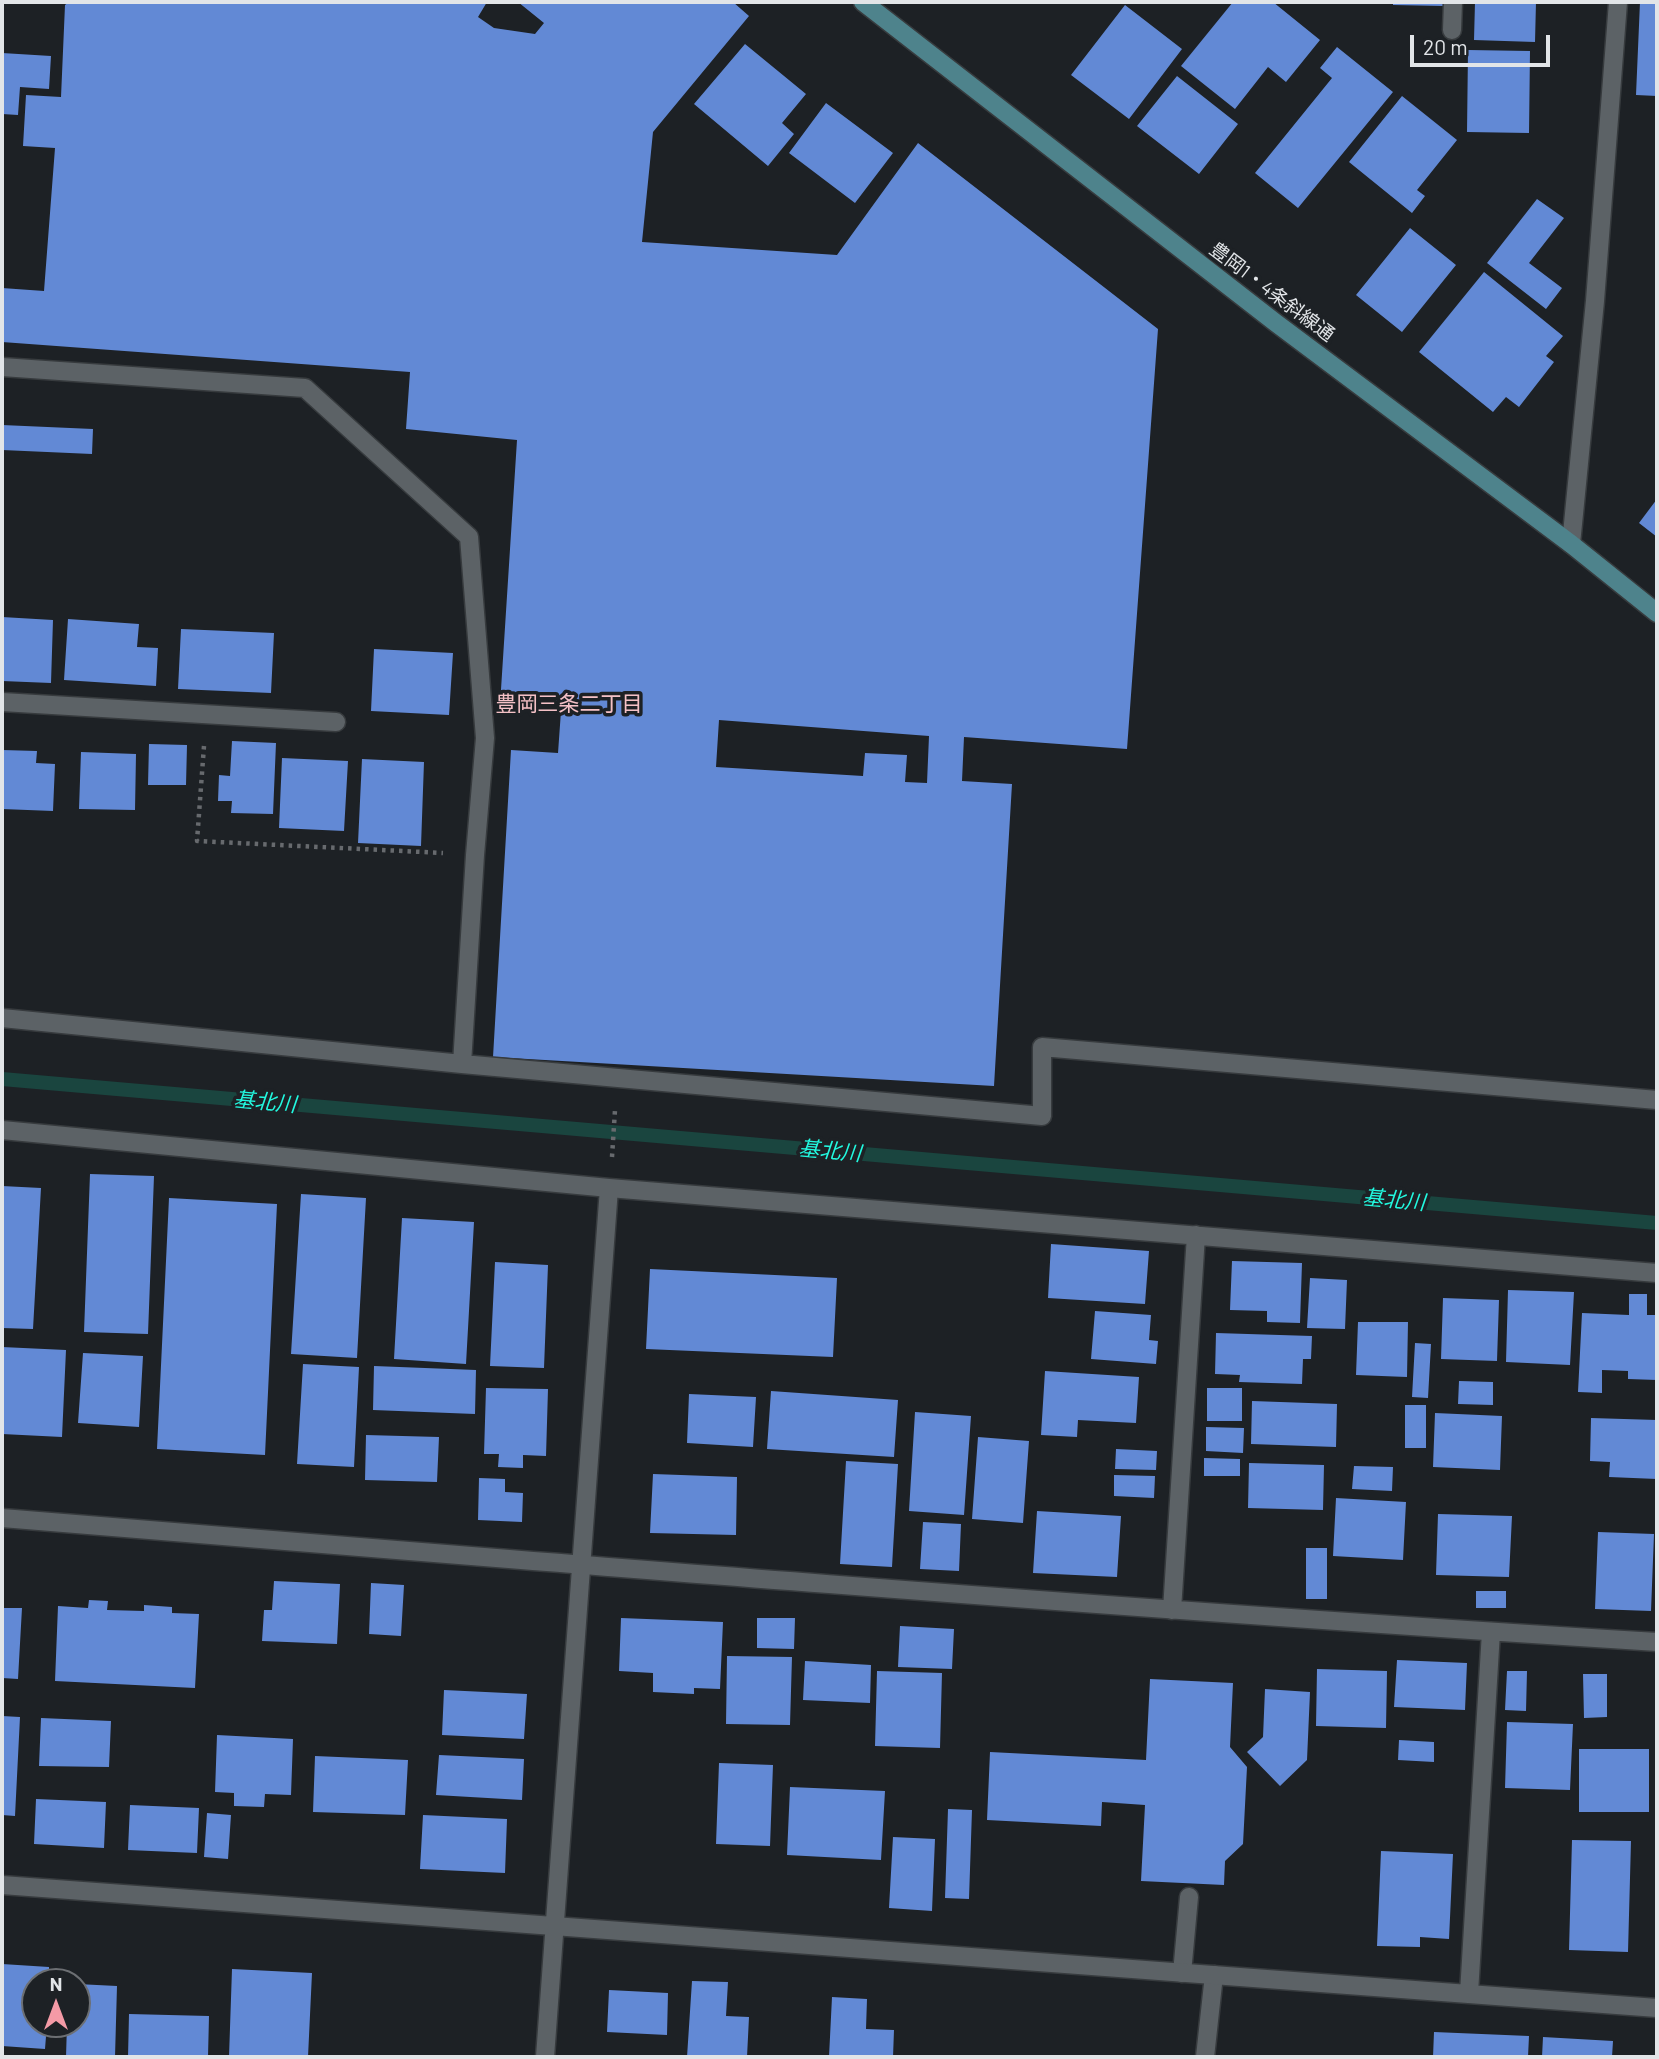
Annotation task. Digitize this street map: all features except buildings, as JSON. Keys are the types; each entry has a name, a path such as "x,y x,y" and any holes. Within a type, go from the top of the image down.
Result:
{"street":[{"name":"豊岡1・4条斜線通","path":"863,2 1276,323 1571,544 1657,613"},
{"path":"1452,30 1453,2"},
{"path":"1571,544 1595,301 1618,2"},
{"path":"2,367 305,388 469,537 485,738 462,1064"},
{"path":"2,702 336,722"},
{"path":"2,1018 462,1064 1042,1116 1042,1046 1657,1100"},
{"path":"2,1130 609,1188 1657,1273"},
{"path":"545,2057 609,1188"},
{"path":"1172,1610 1196,1235"},
{"path":"2,1518 582,1566 1172,1610 1657,1642"},
{"path":"1469,1993 1491,1632"},
{"path":"2,1885 1657,2008"},
{"path":"1182,1973 1189,1898"},
{"path":"1205,2057 1213,1975"}],"path":[{"path":"206,714 197,841 475,855"},
{"path":"611,1163 615,1109"}],"waterway":[{"name":"基北川","path":"2,1079 1657,1223"}],"district":[{"name":"豊岡三条二丁目","path":"569,704"}]}
